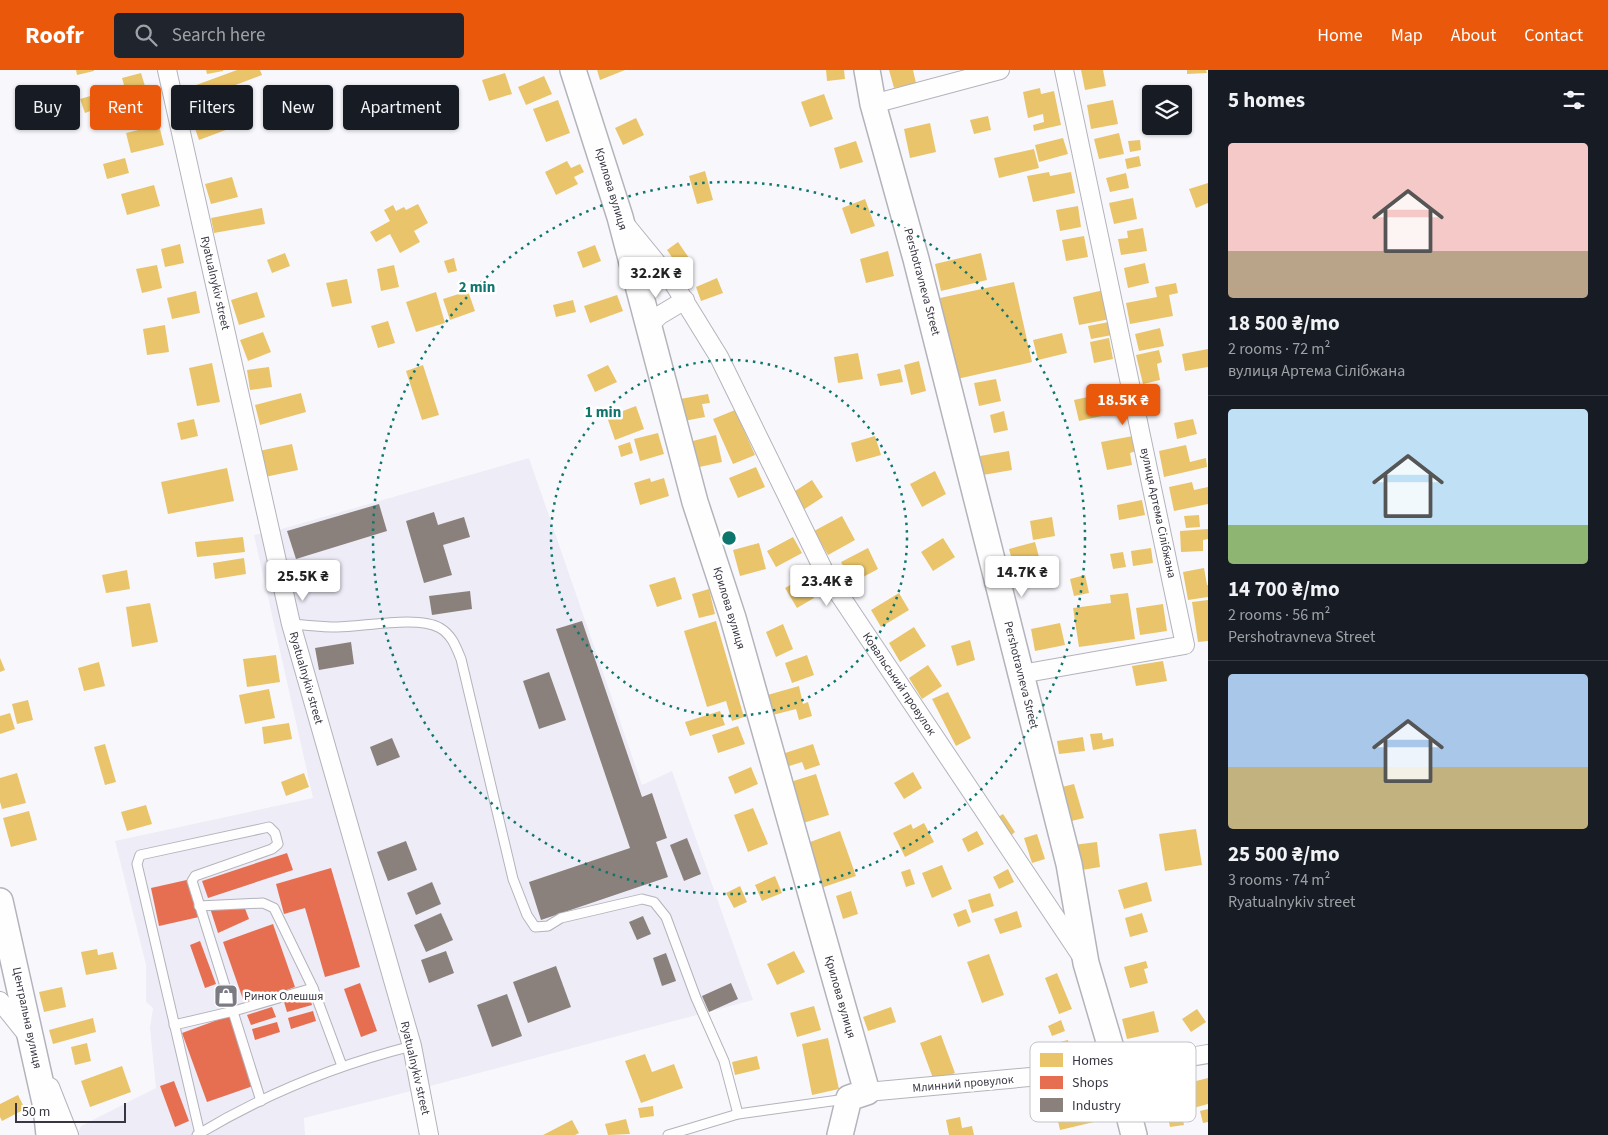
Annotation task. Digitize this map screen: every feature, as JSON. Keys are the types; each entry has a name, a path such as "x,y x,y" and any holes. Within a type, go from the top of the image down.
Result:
{"street":[{"name":"Ryatualnykiv street","path":"167,70 291,624 412,1046 429,1135"},
{"name":"Крилова вулиця","path":"573,70 620,217 695,502 733,618 858,1095 840,1135"},
{"name":"Pershotravneva Street","path":"867,70 873,104 916,259 1021,674 1068,864 1086,963 1109,1042"},
{"path":"873,104 1000,70"},
{"name":"вулиця Артема Сілібжана","path":"1021,674 1186,644 1064,70"},
{"name":"Ковальський провулок","path":"620,217 685,300 719,357 824,573 1086,963"},
{"path":"648,326 660,315 685,300"},
{"name":"Центральна вулиця","path":"0,901 46,1107 49,1135"},
{"path":"0,1001 32,1041 69,1135"},
{"name":"Млинний провулок","path":"858,1095 1030,1078"},
{"name":"Pershotravneva Street","path":"1131,1122 1134,1135"}],"lane":[{"path":"291,624 338,627 406,622 428,623 440,628 452,639 461,659 513,879 527,915 534,927 548,926 561,918 642,899 654,902 666,917 696,998 724,1060 738,1114"},
{"path":"261,1100 192,881 196,876 272,849 278,844 275,833 269,827 140,855 137,864 198,1134 261,1100 342,1066 412,1046"},
{"path":"199,906 263,902 274,908 313,988 342,1066"},
{"path":"174,1025 234,1011 313,988"},
{"name":"Млинний провулок","path":"668,1135 738,1114 858,1095"}],"shaded area":[{"path":"529,458 642,785 672,771 753,1000 304,1118 305,1135 77,1135 81,1126 156,1088 150,1028 153,1008 146,1002 146,965 115,841 313,798 254,535 278,530"}],"building: Homes":[{"path":"76,70 94,70 94,71 77,75"},
{"path":"206,70 223,70 223,71 207,74"},
{"path":"237,70 260,70 262,75 235,85 196,85"},
{"path":"597,70 625,70 600,80"},
{"path":"826,70 844,70 845,79 827,81"},
{"path":"889,70 913,70 916,83 894,88"},
{"path":"1081,70 1103,70 1106,86 1085,90"},
{"path":"1187,70 1206,70 1207,73 1187,74"},
{"path":"141,73 145,85 124,85 122,78"},
{"path":"505,73 512,94 489,101 482,80"},
{"path":"544,76 552,94 526,105 518,87"},
{"path":"1040,88 1041,94 1054,91 1061,125 1034,131 1033,125 1044,122 1043,114 1028,118 1023,92"},
{"path":"824,94 833,119 810,127 801,102"},
{"path":"90,96 90,111 85,113 80,99"},
{"path":"558,100 570,133 546,142 533,109"},
{"path":"1113,100 1118,124 1091,129 1087,105"},
{"path":"988,116 991,130 974,134 970,120"},
{"path":"636,118 644,135 623,145 615,128"},
{"path":"930,123 936,152 910,158 904,129"},
{"path":"138,130 160,130 164,145 131,153 126,133"},
{"path":"196,130 226,130 199,140"},
{"path":"1119,133 1124,154 1099,159 1094,139"},
{"path":"1063,138 1068,154 1039,162 1035,145"},
{"path":"1140,140 1141,150 1130,152 1128,141"},
{"path":"856,141 863,162 840,169 834,148"},
{"path":"1034,149 1039,168 999,178 994,158"},
{"path":"1139,156 1141,166 1127,169 1125,159"},
{"path":"125,158 129,173 107,179 103,164"},
{"path":"567,161 571,168 580,164 584,172 574,177 578,184 556,195 545,172"},
{"path":"705,171 713,200 697,204 689,176"},
{"path":"1049,172 1050,176 1071,172 1075,193 1033,202 1027,176"},
{"path":"1126,173 1129,188 1110,192 1106,178"},
{"path":"232,177 238,197 211,204 205,184"},
{"path":"1208,183 1208,203 1196,208 1189,189"},
{"path":"154,185 160,206 127,215 121,194"},
{"path":"1133,198 1137,219 1114,224 1109,203"},
{"path":"865,199 875,226 851,234 842,208"},
{"path":"418,204 428,223 414,231 420,242 400,253 390,234 376,242 370,232 390,221 384,210 393,205 396,211 404,207 406,210"},
{"path":"1078,206 1081,227 1060,231 1056,210"},
{"path":"262,208 265,224 214,233 211,218"},
{"path":"1143,228 1147,251 1121,255 1118,239 1128,238 1127,231"},
{"path":"1084,236 1088,257 1066,261 1062,240"},
{"path":"678,242 689,258 678,266 667,250"},
{"path":"180,244 184,263 165,267 161,249"},
{"path":"595,245 601,261 583,268 577,252"},
{"path":"888,251 894,276 866,283 860,259"},
{"path":"285,253 290,266 272,273 267,260"},
{"path":"981,253 987,280 941,291 935,264"},
{"path":"454,258 457,271 448,273 444,261"},
{"path":"1145,263 1149,283 1128,288 1124,268"},
{"path":"157,265 162,288 142,293 136,269"},
{"path":"394,265 399,287 381,291 377,269"},
{"path":"717,278 723,293 701,301 696,287"},
{"path":"347,279 352,303 332,307 326,283"},
{"path":"1014,282 1032,362 957,379 940,298"},
{"path":"1176,283 1178,293 1169,295 1173,316 1130,324 1126,303 1157,297 1155,287"},
{"path":"1104,290 1110,319 1079,325 1073,297"},
{"path":"196,291 200,313 172,319 167,298"},
{"path":"468,291 475,311 450,320 443,299"},
{"path":"257,292 265,317 239,325 231,300"},
{"path":"436,292 445,323 416,332 406,302"},
{"path":"617,295 623,311 590,323 584,306"},
{"path":"573,300 576,312 556,317 553,305"},
{"path":"388,321 395,343 378,348 371,326"},
{"path":"1109,322 1112,335 1091,339 1088,326"},
{"path":"165,325 169,352 147,355 143,329"},
{"path":"1160,328 1164,346 1139,351 1135,334"},
{"path":"263,332 271,352 248,361 240,340"},
{"path":"1062,333 1067,353 1038,360 1033,340"},
{"path":"1109,338 1113,359 1094,363 1090,342"},
{"path":"1208,349 1208,367 1185,371 1182,354"},
{"path":"1159,350 1162,362 1157,364 1160,380 1143,384 1136,355"},
{"path":"858,353 863,379 838,383 834,357"},
{"path":"919,361 926,391 911,395 904,365"},
{"path":"212,363 220,402 197,406 189,368"},
{"path":"423,365 439,415 422,420 406,371"},
{"path":"608,365 617,382 595,392 587,375"},
{"path":"269,367 272,387 250,390 247,370"},
{"path":"900,369 903,382 880,386 877,374"},
{"path":"996,379 1001,401 979,406 974,383"},
{"path":"1119,390 1124,411 1079,421 1074,400"},
{"path":"301,393 306,412 260,425 255,405"},
{"path":"708,394 710,403 702,404 705,417 684,421 680,399"},
{"path":"636,406 644,429 615,440 607,417"},
{"path":"735,410 755,455 733,464 713,419"},
{"path":"1004,411 1008,430 994,433 990,415"},
{"path":"194,419 198,436 181,440 177,423"},
{"path":"1193,419 1197,434 1177,439 1174,423"},
{"path":"658,433 664,454 640,461 634,439"},
{"path":"716,435 722,462 695,468 689,442"},
{"path":"875,436 881,455 856,462 851,443"},
{"path":"1133,436 1136,451 1130,453 1132,465 1107,470 1101,442"},
{"path":"630,442 633,453 621,457 618,446"},
{"path":"292,444 298,470 265,477 259,451"},
{"path":"1186,445 1190,462 1206,458 1207,467 1164,477 1159,451"},
{"path":"1009,451 1012,470 983,475 980,456"},
{"path":"756,467 765,487 738,498 729,478"},
{"path":"227,468 234,501 168,514 161,482"},
{"path":"935,471 946,494 922,507 910,484"},
{"path":"650,478 651,482 664,478 669,496 640,505 634,483"},
{"path":"812,480 823,497 803,510 792,493"},
{"path":"1192,482 1194,490 1208,487 1208,504 1174,511 1169,487"},
{"path":"1142,500 1145,515 1119,520 1117,505"},
{"path":"1199,515 1200,527 1186,528 1184,516"},
{"path":"842,516 855,540 828,555 814,531"},
{"path":"1052,517 1055,536 1033,540 1030,521"},
{"path":"1208,529 1208,539 1203,540 1203,551 1181,552 1180,531"},
{"path":"243,537 245,552 197,557 195,542"},
{"path":"793,537 802,553 776,567 767,551"},
{"path":"943,538 955,557 933,571 921,552"},
{"path":"1035,542 1042,568 1016,574 1009,549"},
{"path":"759,543 766,569 740,576 733,550"},
{"path":"868,548 878,569 852,583 841,562"},
{"path":"1151,548 1153,563 1133,566 1131,551"},
{"path":"1123,552 1126,567 1113,569 1110,554"},
{"path":"244,558 246,574 215,579 213,563"},
{"path":"1204,568 1208,585 1208,597 1188,600 1183,572"},
{"path":"127,570 130,589 106,593 102,575"},
{"path":"1085,575 1089,593 1074,596 1070,579"},
{"path":"675,577 682,599 657,607 649,585"},
{"path":"802,578 814,598 797,608 785,588"},
{"path":"709,589 715,614 699,618 692,594"},
{"path":"899,593 909,610 881,627 871,610"},
{"path":"1128,593 1135,639 1079,647 1073,608 1111,603 1110,595"},
{"path":"1208,600 1208,641 1198,642 1192,602"},
{"path":"150,603 158,642 132,647 126,607"},
{"path":"1163,604 1167,631 1140,635 1136,608"},
{"path":"716,621 744,717 732,721 726,701 707,707 684,631"},
{"path":"1060,623 1065,645 1035,651 1031,629"},
{"path":"783,624 793,649 776,657 766,632"},
{"path":"914,627 926,646 900,662 889,643"},
{"path":"970,640 975,660 957,666 951,646"},
{"path":"276,655 280,682 247,687 243,659"},
{"path":"807,655 814,675 792,683 785,663"},
{"path":"0,658 5,670 0,672"},
{"path":"1163,661 1167,681 1136,686 1132,666"},
{"path":"99,662 105,686 84,691 78,668"},
{"path":"928,665 942,686 922,699 909,678"},
{"path":"799,686 803,704 808,702 812,716 799,720 796,709 769,716 764,696"},
{"path":"269,689 275,718 245,724 239,695"},
{"path":"948,692 971,738 956,746 932,699"},
{"path":"28,700 33,720 17,724 12,704"},
{"path":"720,711 725,725 690,736 685,722"},
{"path":"10,713 15,729 0,734 0,716"},
{"path":"289,723 292,739 264,744 262,727"},
{"path":"738,726 745,744 718,753 712,735"},
{"path":"1102,733 1103,740 1113,738 1114,746 1093,750 1090,734"},
{"path":"1083,737 1085,751 1059,754 1057,741"},
{"path":"105,744 116,782 105,785 94,747"},
{"path":"813,744 820,765 805,770 802,762 783,768 779,755"},
{"path":"751,767 758,784 735,794 728,777"},
{"path":"913,772 922,788 904,799 894,783"},
{"path":"17,773 26,803 2,809 0,802 0,778"},
{"path":"304,773 309,787 286,796 281,782"},
{"path":"816,774 829,815 800,824 787,783"},
{"path":"1074,784 1084,818 1063,823 1054,789"},
{"path":"146,805 152,824 127,831 121,812"},
{"path":"753,808 768,844 748,852 734,815"},
{"path":"29,811 37,840 11,847 3,818"},
{"path":"1003,814 1015,832 1008,838 995,819"},
{"path":"924,823 934,842 905,857 893,833 911,824 913,829"},
{"path":"1196,829 1202,865 1165,871 1159,834"},
{"path":"840,831 856,876 818,889 802,845"},
{"path":"977,831 984,844 968,852 962,839"},
{"path":"1037,834 1045,859 1032,863 1024,838"},
{"path":"1097,842 1100,867 1076,871 1073,845"},
{"path":"942,865 952,889 932,898 922,873"},
{"path":"910,869 915,884 906,887 901,872"},
{"path":"1008,869 1014,882 999,889 993,877"},
{"path":"775,876 782,893 762,901 755,885"},
{"path":"1147,882 1152,901 1124,909 1118,890"},
{"path":"740,886 747,902 734,908 726,893"},
{"path":"851,891 858,914 843,919 836,896"},
{"path":"990,893 994,906 972,913 968,900"},
{"path":"966,909 971,922 958,927 953,914"},
{"path":"1017,911 1022,927 1000,934 994,919"},
{"path":"1142,913 1148,932 1130,937 1125,918"},
{"path":"97,949 98,955 113,952 117,969 86,975 81,952"},
{"path":"794,951 805,972 777,985 767,964"},
{"path":"989,954 1004,995 982,1003 967,962"},
{"path":"1146,961 1148,968 1144,969 1148,983 1130,988 1124,967"},
{"path":"1057,973 1072,1009 1059,1014 1045,978"},
{"path":"62,987 66,1007 44,1012 39,992"},
{"path":"814,1006 821,1030 797,1037 790,1013"},
{"path":"891,1007 896,1022 868,1031 863,1017"},
{"path":"1197,1009 1206,1022 1191,1032 1182,1019"},
{"path":"1154,1011 1159,1032 1127,1039 1122,1019"},
{"path":"93,1018 96,1032 53,1044 49,1030"},
{"path":"1061,1020 1065,1031 1052,1036 1048,1026"},
{"path":"941,1035 955,1073 934,1081 920,1043"},
{"path":"828,1038 839,1089 812,1095 802,1044"},
{"path":"87,1043 91,1061 75,1065 71,1047"},
{"path":"645,1054 652,1072 674,1064 683,1088 641,1103 625,1061"},
{"path":"757,1056 760,1069 735,1075 732,1062"},
{"path":"122,1066 131,1092 90,1107 81,1081"},
{"path":"1208,1078 1208,1104 1196,1107 1196,1081"},
{"path":"18,1095 25,1109 2,1121 0,1117 0,1104"},
{"path":"653,1106 654,1116 640,1118 638,1108"},
{"path":"1208,1109 1208,1122 1203,1123 1200,1111"},
{"path":"960,1117 962,1128 972,1126 974,1135 949,1135 946,1120"},
{"path":"626,1119 630,1134 608,1135 605,1124"},
{"path":"572,1120 579,1133 575,1135 543,1135"},
{"path":"1058,1122 1094,1122 1060,1130"},
{"path":"1169,1122 1183,1122 1184,1125 1170,1127"}],"building: Shops":[{"path":"287,853 293,870 208,898 202,881"},
{"path":"331,868 360,967 325,977 305,908 284,914 276,884"},
{"path":"191,879 199,917 159,926 151,888"},
{"path":"244,906 249,919 218,933 210,908"},
{"path":"273,924 295,987 245,1005 223,942"},
{"path":"200,941 216,984 205,988 190,945"},
{"path":"360,983 377,1031 361,1037 344,989"},
{"path":"309,994 312,1005 287,1012 284,1002"},
{"path":"272,1007 276,1017 251,1025 247,1015"},
{"path":"313,1011 316,1021 291,1029 288,1018"},
{"path":"231,1015 256,1085 207,1102 182,1033"},
{"path":"277,1022 280,1032 255,1040 252,1029"},
{"path":"174,1081 189,1121 175,1127 160,1086"}],"building: Industry":[{"path":"379,504 387,531 296,559 287,531"},
{"path":"434,512 438,525 464,517 470,537 443,545 452,575 424,583 406,521"},
{"path":"470,591 472,609 432,615 429,596"},
{"path":"582,621 642,797 652,793 667,838 656,842 668,877 541,920 529,882 630,848 556,629"},
{"path":"351,642 354,664 319,670 315,648"},
{"path":"549,672 566,720 539,729 523,681"},
{"path":"392,738 400,757 377,766 370,747"},
{"path":"687,838 701,874 684,881 670,845"},
{"path":"406,841 417,870 388,881 377,852"},
{"path":"432,882 441,904 416,915 407,893"},
{"path":"441,913 453,940 426,952 414,925"},
{"path":"643,916 651,934 637,940 629,922"},
{"path":"446,951 454,973 429,983 421,960"},
{"path":"666,953 676,981 662,986 653,958"},
{"path":"556,966 571,1007 528,1023 513,982"},
{"path":"731,983 738,999 709,1012 702,996"},
{"path":"507,994 522,1036 492,1047 477,1005"}],"place":[{"name":"Ринок Олешшя","path":"226,996"}]}
